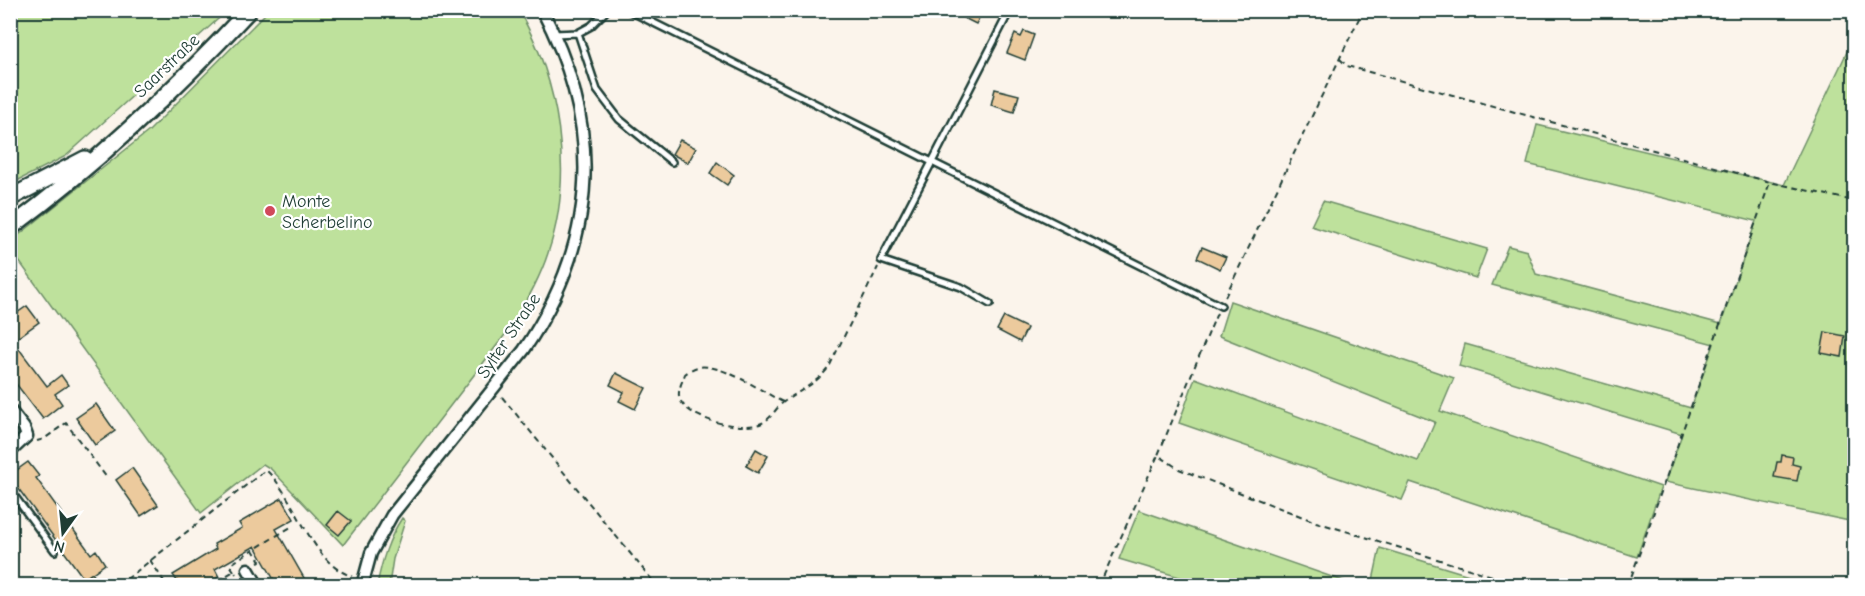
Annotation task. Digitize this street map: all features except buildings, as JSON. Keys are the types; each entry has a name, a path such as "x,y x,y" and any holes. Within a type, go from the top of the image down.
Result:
{"main road":[{"name":"Saarstraße","path":"10,228 45,203 109,146 209,53 249,10"},
{"name":"Saarstraße","path":"10,198 109,146"}],"street":[{"name":"Sylter Straße","path":"364,583 371,553 392,515 524,350 550,307 572,256 580,225 585,171 582,123 575,88 542,10"},
{"path":"10,410 24,428 27,436 10,452"},
{"path":"248,569 258,585"}],"lane":[{"path":"554,34 578,33 591,26 607,10"},
{"path":"628,10 1221,306"},
{"path":"990,304 961,287 881,260 1010,10"},
{"path":"578,33 597,90 619,118 672,162"},
{"path":"10,490 55,551"}],"path":[{"path":"1099,585 1158,455 1221,306 1363,10"},
{"path":"1340,59 1347,66 1770,182 1854,201"},
{"path":"1628,585 1770,182"},
{"path":"783,402 724,371 707,367 695,367 685,374 679,396 684,407 699,417 741,427 763,423 783,402 820,379 829,367 881,260"},
{"path":"495,388 657,585"},
{"path":"36,441 44,439 66,423 106,478"},
{"path":"1158,455 1179,469 1316,522 1525,585"},
{"path":"118,585 267,471 326,560 337,570 364,583"},
{"path":"150,560 167,585"}],"green space":[{"path":"11,10 227,11 66,156 11,184"},
{"path":"268,11 519,11 544,67 559,129 560,192 556,223 545,262 533,289 514,323 343,545 271,469 263,464 201,513 11,250 10,242 149,131"},
{"path":"1854,37 1854,522 1665,482 1682,434 1459,366 1465,344 1691,408 1714,344 1492,285 1508,246 1527,251 1536,274 1721,324 1756,221 1527,164 1537,125 1784,185"},
{"path":"1323,201 1487,249 1476,278 1311,226"},
{"path":"1230,301 1454,378 1440,411 1661,487 1637,557 1410,482 1402,500 1179,423 1195,378 1418,461 1435,422 1219,336"},
{"path":"1139,510 1355,585 1206,585 1119,559"},
{"path":"402,518 405,521 393,559 389,585 377,585 386,550"},
{"path":"1380,548 1502,585 1372,585"}],"place":[{"name":"Monte Scherbelino","path":"270,211"}]}
